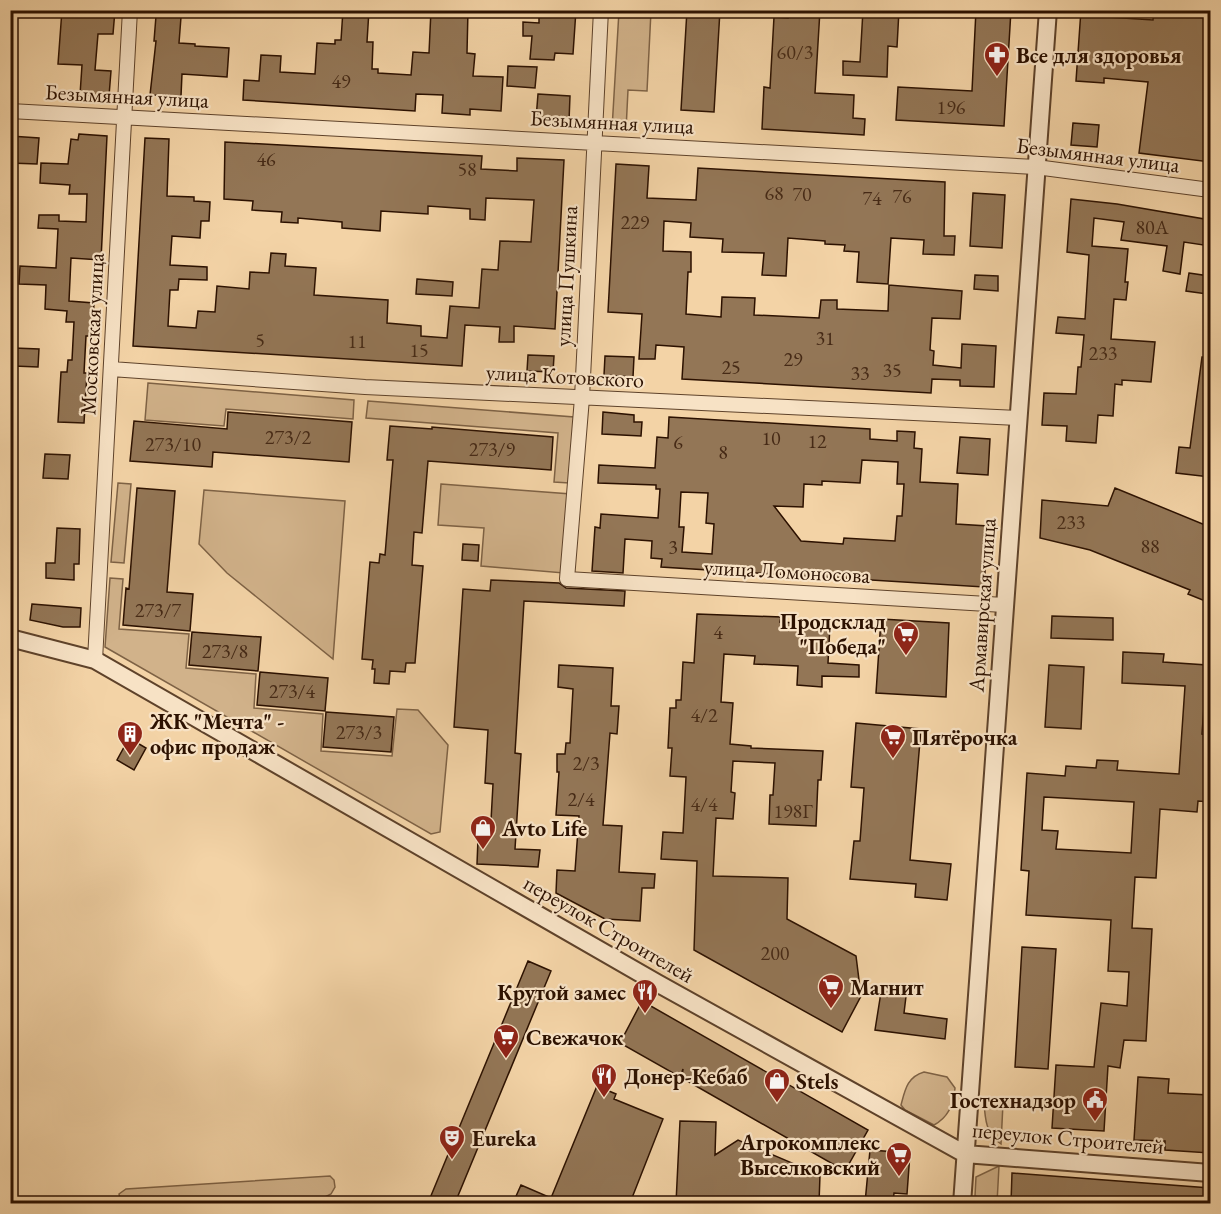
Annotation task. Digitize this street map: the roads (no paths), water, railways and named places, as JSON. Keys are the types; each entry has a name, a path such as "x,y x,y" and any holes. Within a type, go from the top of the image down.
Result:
{"street":[{"name":"Московская улица","path":"95,660 130,10"},
{"name":"улица Пушкина","path":"567,579 582,398 602,10"},
{"name":"Армавирская улица","path":"962,1203 1048,10"},
{"name":"Безымянная улица","path":"10,111 1036,167 1210,190"},
{"name":"улица Котовского","path":"111,369 364,387 1018,418"},
{"name":"улица Ломоносова","path":"567,579 1004,605"},
{"name":"переулок Строителей","path":"10,638 95,660 657,983 965,1154 1210,1173"}],"place":[{"name":"Все для здоровья","path":"997,78"},
{"name":"Продсклад \"Победа\"","path":"906,657"},
{"name":"ЖК \"Мечта\" - офис продаж","path":"130,757"},
{"name":"Пятёрочка","path":"893,760"},
{"name":"Avto Life","path":"483,851"},
{"name":"Магнит","path":"831,1010"},
{"name":"Крутой замес","path":"645,1015"},
{"name":"Свежачок","path":"506,1060"},
{"name":"Донер-Кебаб","path":"604,1099"},
{"name":"Stels","path":"777,1104"},
{"name":"Гостехнадзор","path":"1095,1123"},
{"name":"Eureka","path":"452,1161"},
{"name":"Агрокомплекс Выселковский","path":"899,1178"}]}
